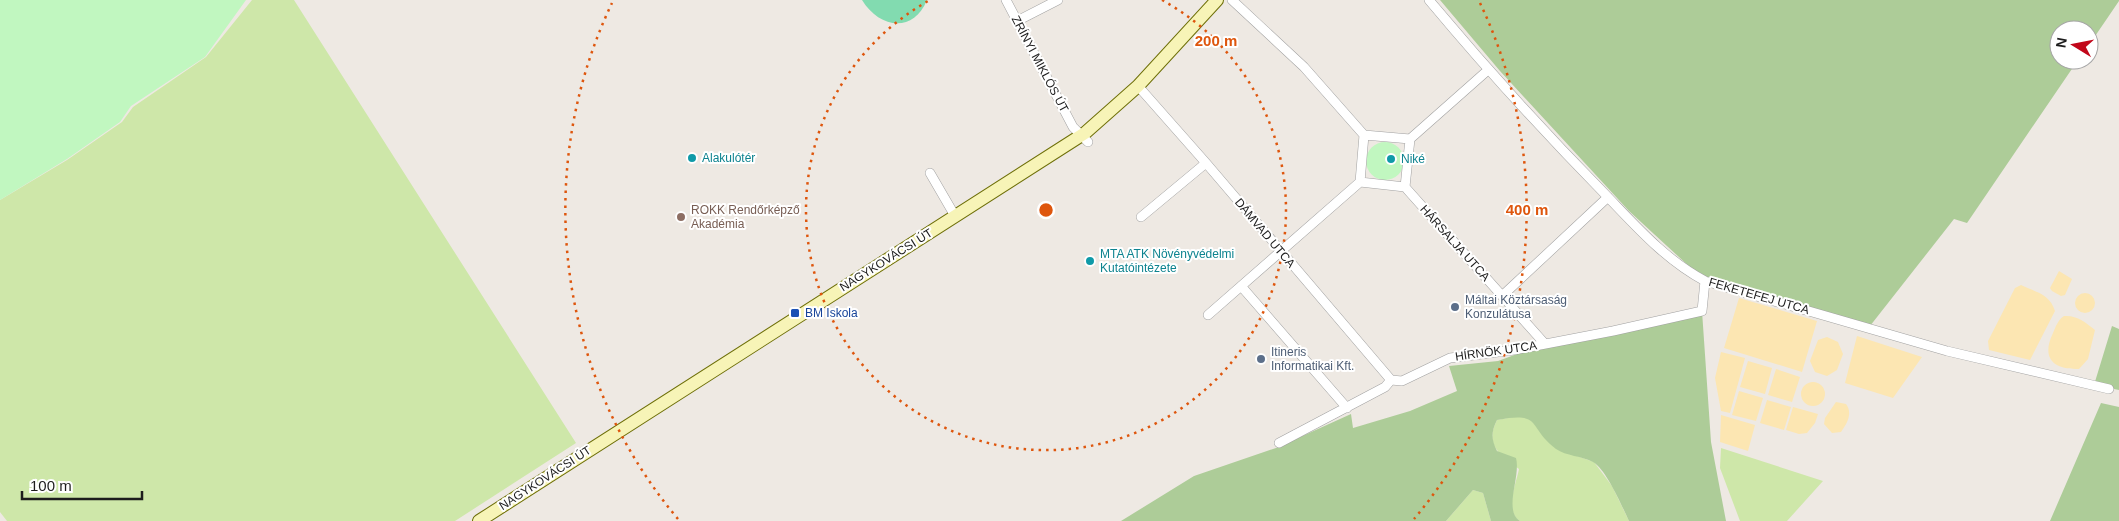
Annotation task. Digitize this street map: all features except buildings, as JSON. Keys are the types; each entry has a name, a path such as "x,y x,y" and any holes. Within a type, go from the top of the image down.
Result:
{"street":[{"name":"ZRÍNYI MIKLÓS ÚT","path":"1006,0 1081,135"},
{"path":"1017,21 1058,0"},
{"name":"NAGYKOVÁCSI ÚT","path":"479,521 1081,135 1138,86 1218,0"},
{"path":"1232,0 1304,67 1364,135 1410,139"},
{"name":"FEKETEFEJ UTCA","path":"1429,0 1536,124 1666,256 1705,281 1947,351 2109,389"},
{"path":"1360,182 1406,187 1410,139 1488,70"},
{"name":"DÁMVAD UTCA","path":"1138,86 1206,162 1391,380"},
{"path":"1208,315 1360,182 1364,135"},
{"path":"1140,217 1206,162"},
{"path":"930,173 955,216"},
{"name":"HÁRSALJA UTCA","path":"1406,187 1544,344"},
{"path":"1502,296 1608,197"},
{"name":"HÍRNÖK UTCA","path":"1279,443 1385,387 1391,380 1402,381 1450,358 1544,344 1702,311 1705,281"},
{"path":"1241,286 1347,408"}],"green space":[{"path":"0,0 246,0 205,57 131,106 120,122 67,159 0,200"},
{"path":"252,0 294,0 576,443 455,521 7,521 0,512 0,200 67,160 122,122 133,107 206,57"},
{"path":"862,0 927,0 921,11 913,18 905,22 896,23 877,17"},
{"path":"1440,0 2119,0 2099,30 2099,20 2049,20 2049,70 2071,70 1967,223 1954,219 1870,326 1705,281 1629,211 1500,71"},
{"path":"1385,142 1398,148 1404,161 1398,174 1385,180 1372,174 1366,161 1372,148"},
{"path":"1702,311 1711,442 1726,521 1629,521 1613,488 1598,466 1589,460 1556,449 1528,419 1512,418 1497,420 1492,436 1497,451 1516,458 1513,509 1515,516 1520,521 1491,521 1483,493 1473,490 1446,521 1121,521 1194,476 1276,448 1351,414 1353,428 1410,411 1457,391 1449,366 1498,361 1545,344"},
{"path":"2112,326 2119,329 2119,390 2094,385"},
{"path":"2101,403 2119,407 2119,521 2050,521"},
{"path":"1518,416 1529,418 1557,449 1594,462 1612,486 1629,521 1520,521 1515,517 1512,497 1519,469 1500,454 1493,443 1492,437 1497,420"},
{"path":"1721,448 1823,481 1787,521 1740,521 1720,468"},
{"path":"1473,490 1483,493 1491,521 1446,521"}],"sand":[{"path":"2059,271 2072,279 2065,295 2061,296 2050,288"},
{"path":"2021,285 2046,297 2053,305 2055,311 2030,360 1989,350 1988,341 2015,288"},
{"path":"2085,293 2092,296 2095,303 2092,310 2085,313 2078,310 2075,303 2078,296"},
{"path":"1739,298 1817,321 1802,372 1724,348"},
{"path":"2064,316 2077,318 2095,330 2088,359 2079,369 2070,369 2056,365 2049,356 2048,349 2057,323"},
{"path":"1857,336 1922,357 1893,398 1845,383"},
{"path":"1827,337 1838,342 1843,354 1837,370 1827,376 1815,372 1810,361 1818,340"},
{"path":"1721,352 1745,358 1730,413 1721,411 1715,378"},
{"path":"1748,361 1772,368 1765,394 1740,387"},
{"path":"1776,369 1800,377 1792,402 1768,395"},
{"path":"1813,382 1818,383 1824,389 1824,399 1818,405 1813,406 1808,405 1802,399 1801,394 1802,389 1808,383"},
{"path":"1739,391 1763,398 1756,421 1732,415"},
{"path":"1767,400 1791,407 1784,430 1760,423"},
{"path":"1836,402 1846,404 1849,415 1841,432 1832,433 1824,424 1825,418"},
{"path":"1793,407 1818,414 1815,423 1807,433 1799,434 1786,430"},
{"path":"1721,415 1755,425 1748,451 1720,442"}],"place":[{"name":"Alakulótér","path":"692,158"},
{"name":"Niké","path":"1391,159"},
{"name":"ROKK Rendőrképző Akadémia","path":"681,217"},
{"name":"MTA ATK Növényvédelmi Kutatóintézete","path":"1090,261"},
{"name":"Máltai Köztársaság Konzulátusa","path":"1455,307"},
{"name":"BM Iskola","path":"795,313"},
{"name":"Itineris Informatikai Kft.","path":"1261,359"}]}
